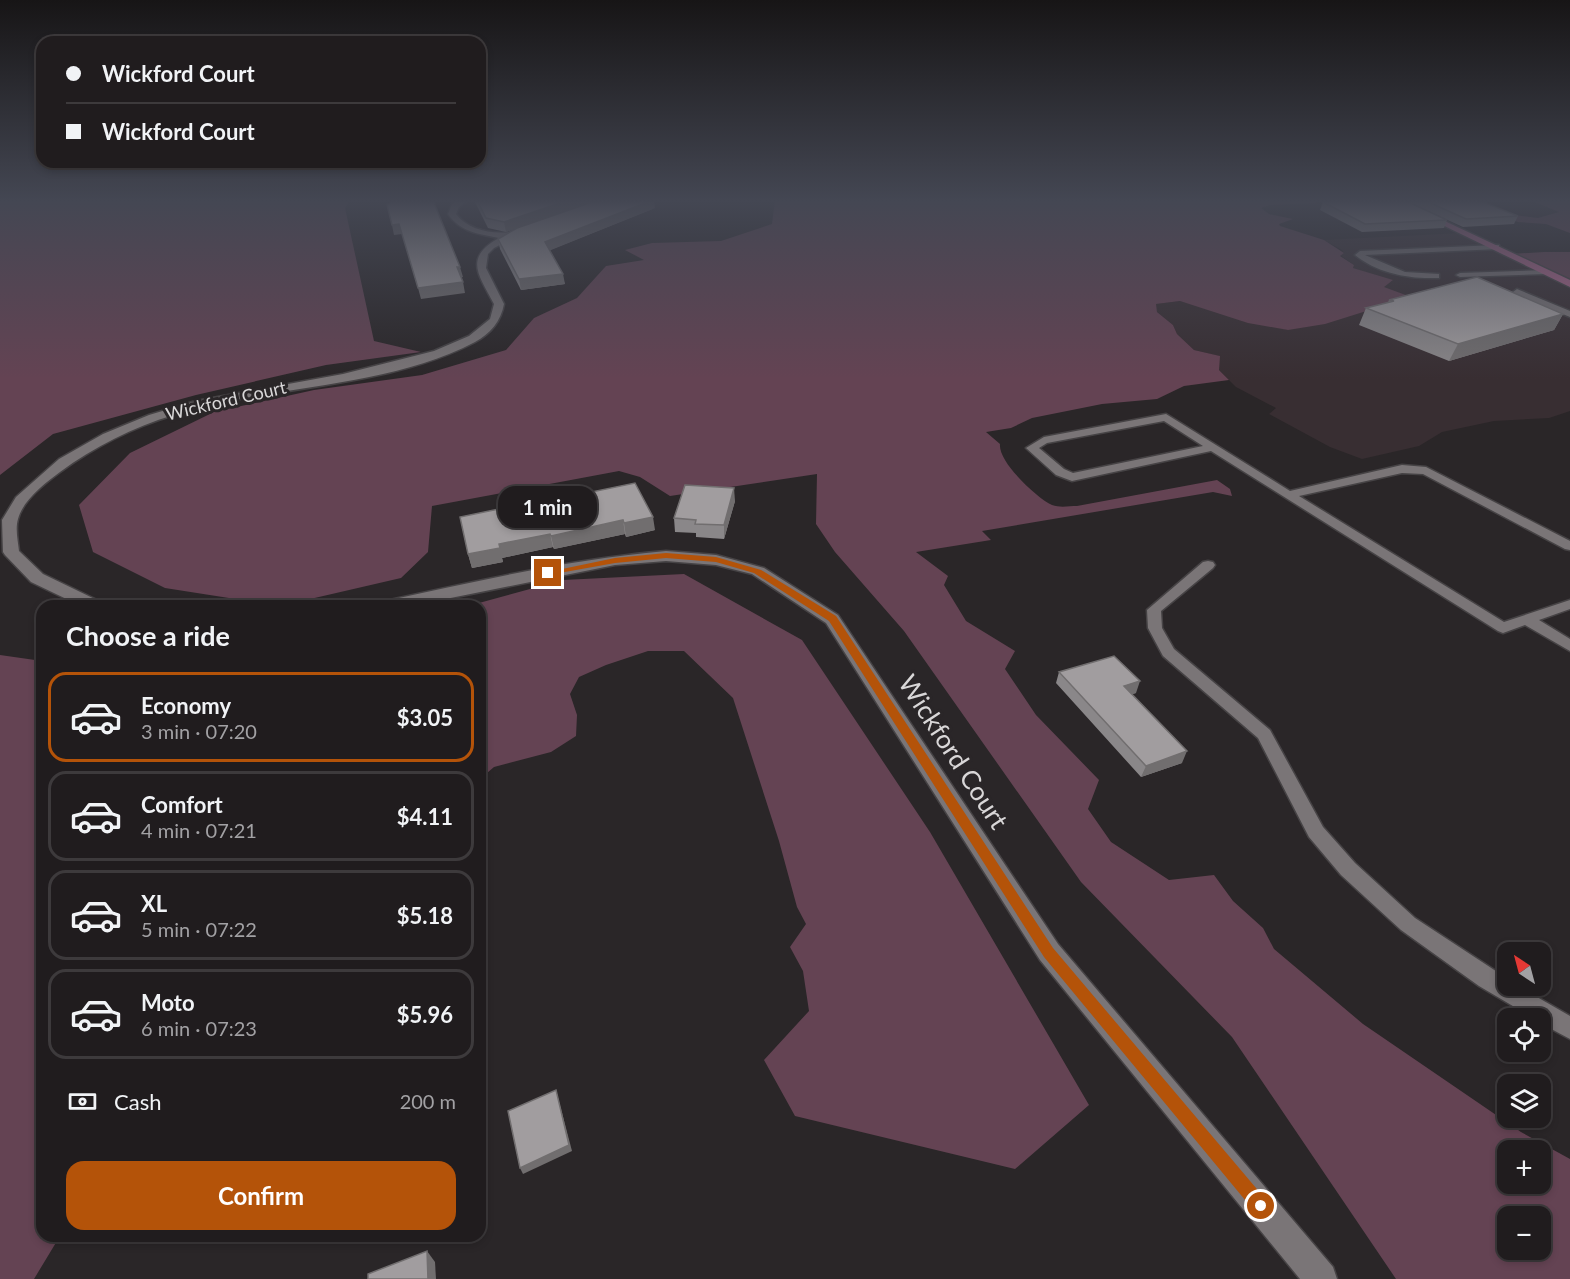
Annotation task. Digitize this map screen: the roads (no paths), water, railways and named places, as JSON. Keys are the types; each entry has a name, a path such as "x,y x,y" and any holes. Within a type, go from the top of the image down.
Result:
{"main road":[{"path":"1521,260 1569,283"}],"street":[{"name":"Wickford Court","path":"83,600 37,578 11,552 10,519 31,488 67,460 126,428 170,412 219,399 399,367 447,351 476,337 495,321 499,304 479,265 480,260"},
{"name":"Wickford Court","path":"414,600 581,566 666,556 716,560 758,572 832,619 1048,952 1322,1279"}],"lane":[{"path":"1369,260 1401,275 1415,278 1436,276"},
{"path":"1460,275 1545,272"},
{"path":"1517,292 1570,314"},
{"path":"1213,447 1071,477 1060,472 1032,448 1044,440 1166,417 1213,447 1287,495 1503,628 1570,604"},
{"path":"1287,495 1402,469 1426,471 1570,546"},
{"path":"1208,565 1154,610 1155,628 1168,652 1264,734 1316,832 1348,869 1408,924 1487,979 1570,1029"},
{"path":"1526,619 1570,646"}]}
